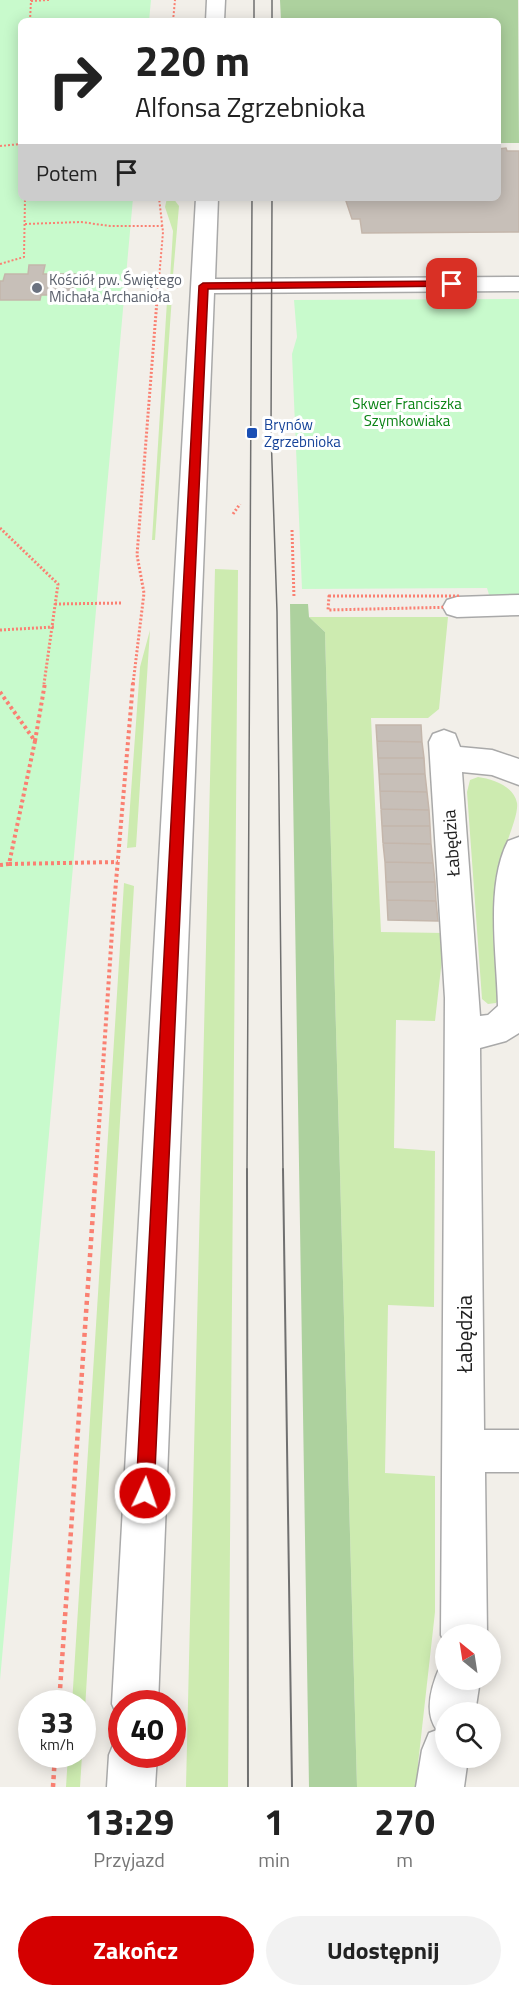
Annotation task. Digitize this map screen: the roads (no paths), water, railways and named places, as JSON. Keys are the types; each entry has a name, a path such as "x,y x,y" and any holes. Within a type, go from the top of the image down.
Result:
{"street":[{"path":"215,18 216,0"},
{"path":"136,1690 207,201"},
{"path":"203,286 519,284"},
{"path":"458,602 519,605"},
{"name":"Łabędzia","path":"464,1624 462,998 445,751 470,759 496,762 519,773"},
{"path":"462,1034 490,1031 509,1022 516,1010 511,891 519,850"},
{"path":"465,1451 519,1451"},
{"path":"131,1787 132,1768"},
{"path":"440,1787 443,1768"}],"tram line":[{"path":"254,0 254,18"},
{"path":"272,0 272,18"},
{"path":"247,1170 252,201"},
{"path":"272,201 271,433 277,612 283,1170"},
{"path":"283,1169 292,1787"},
{"path":"247,1170 248,1787"}],"place":[{"name":"Kościół pw. Świętego Michała Archanioła","path":"37,288"},
{"name":"Brynów Zgrzebnioka","path":"252,433"}],"park label":[{"name":"Skwer Franciszka Szymkowiaka","path":"407,412"}]}
